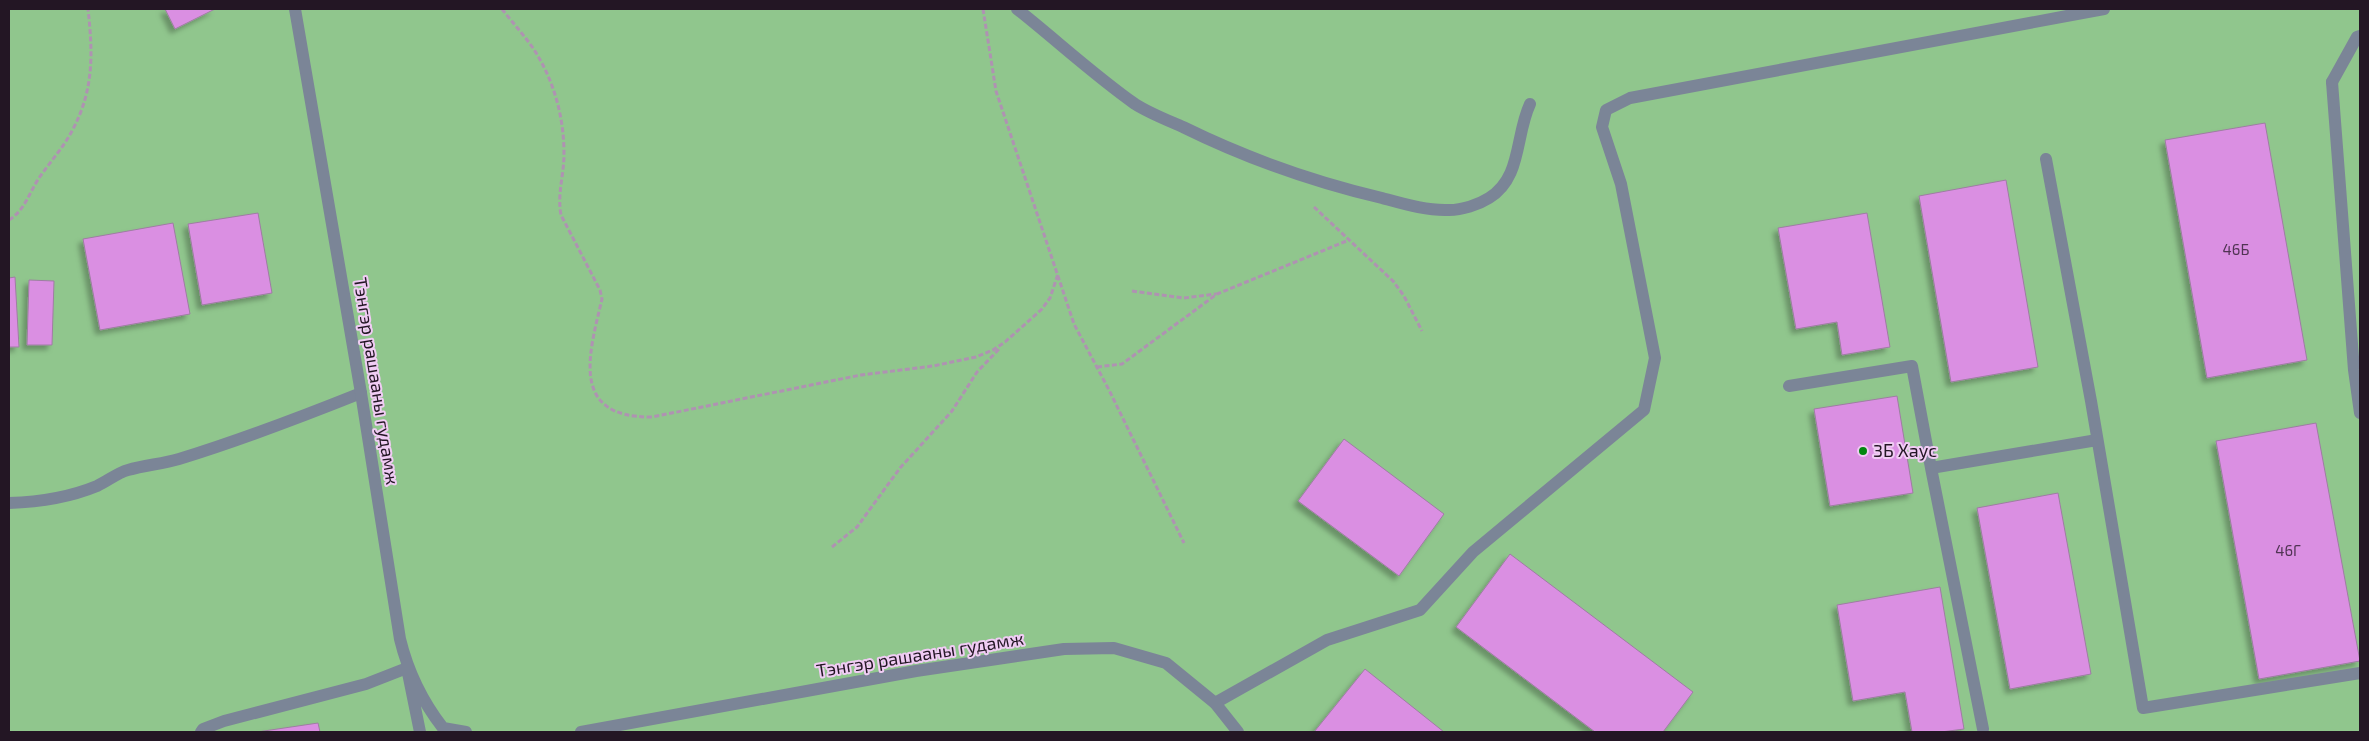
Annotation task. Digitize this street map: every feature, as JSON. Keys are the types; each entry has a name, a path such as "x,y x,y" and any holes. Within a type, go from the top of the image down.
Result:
{"street":[{"name":"Тэнгэр рашааны гудамж","path":"294,9 361,393 400,639 407,668 429,709 443,728 466,732"},
{"path":"1017,9 1136,104 1160,116 1209,140 1334,187 1420,208 1450,210 1468,207 1488,199 1505,185 1513,170 1523,119 1530,104"},
{"path":"1215,703 1327,640 1420,610 1474,552 1644,410 1655,358 1621,184 1602,127 1606,110 1630,98 2104,9"},
{"path":"2360,36 2357,37 2332,82 2360,413"},
{"path":"2046,159 2143,708 2360,673"},
{"path":"1788,386 1912,366 1983,729"},
{"path":"9,503 40,502 80,492 124,471 158,465 227,444 361,393"},
{"path":"1931,468 2097,440"},
{"name":"Тэнгэр рашааны гудамж","path":"581,732 916,671 1064,649 1114,648 1166,663 1215,703 1238,732"},
{"path":"201,732 203,729 224,721 366,684 407,668 420,732"}],"path":[{"path":"9,220 19,214 33,188 72,132 79,115 86,96 92,63 88,9"},
{"path":"502,9 532,48 544,68 558,103 563,124 564,155 559,202 561,215 600,290 602,300 589,362 592,387 599,400 607,406 636,417 652,417 862,375 962,361 993,350 1005,342"},
{"path":"983,9 996,91 1074,324 1184,544"},
{"path":"1310,202 1393,281 1404,296 1422,331"},
{"path":"1097,367 1122,364 1217,294 1349,240"},
{"path":"832,547 857,527 900,468 952,410 977,372 1005,342 1046,304 1054,289 1058,274"},
{"path":"1132,291 1184,298 1217,294"}],"green space":[{"path":"9,9 2360,9 2360,732 9,732"}],"building":[{"path":"165,9 215,9 175,29"},
{"path":"2265,123 2307,360 2207,378 2165,140"},
{"path":"2006,180 2038,367 1951,382 1919,196"},
{"path":"258,213 272,293 202,305 188,224"},
{"path":"1867,213 1890,347 1842,355 1837,322 1796,329 1778,228"},
{"path":"173,223 190,314 100,330 83,239"},
{"path":"15,277 19,347 9,347 9,278"},
{"path":"29,280 54,281 52,345 27,345"},
{"name":"3Б Хаус","path":"1897,396 1913,493 1830,506 1814,409"},
{"path":"2316,423 2360,661 2259,679 2216,441"},
{"path":"1344,439 1444,514 1399,576 1298,501"},
{"path":"2058,493 2091,674 2010,689 1977,508"},
{"path":"1510,554 1693,692 1663,732 1595,732 1456,627"},
{"path":"1940,587 1964,729 1941,732 1912,732 1905,692 1853,701 1837,605"},
{"path":"1365,669 1444,732 1314,732"},
{"path":"318,723 320,732 257,732"}],"place":[{"name":"3Б Хаус","path":"1863,451"}]}
